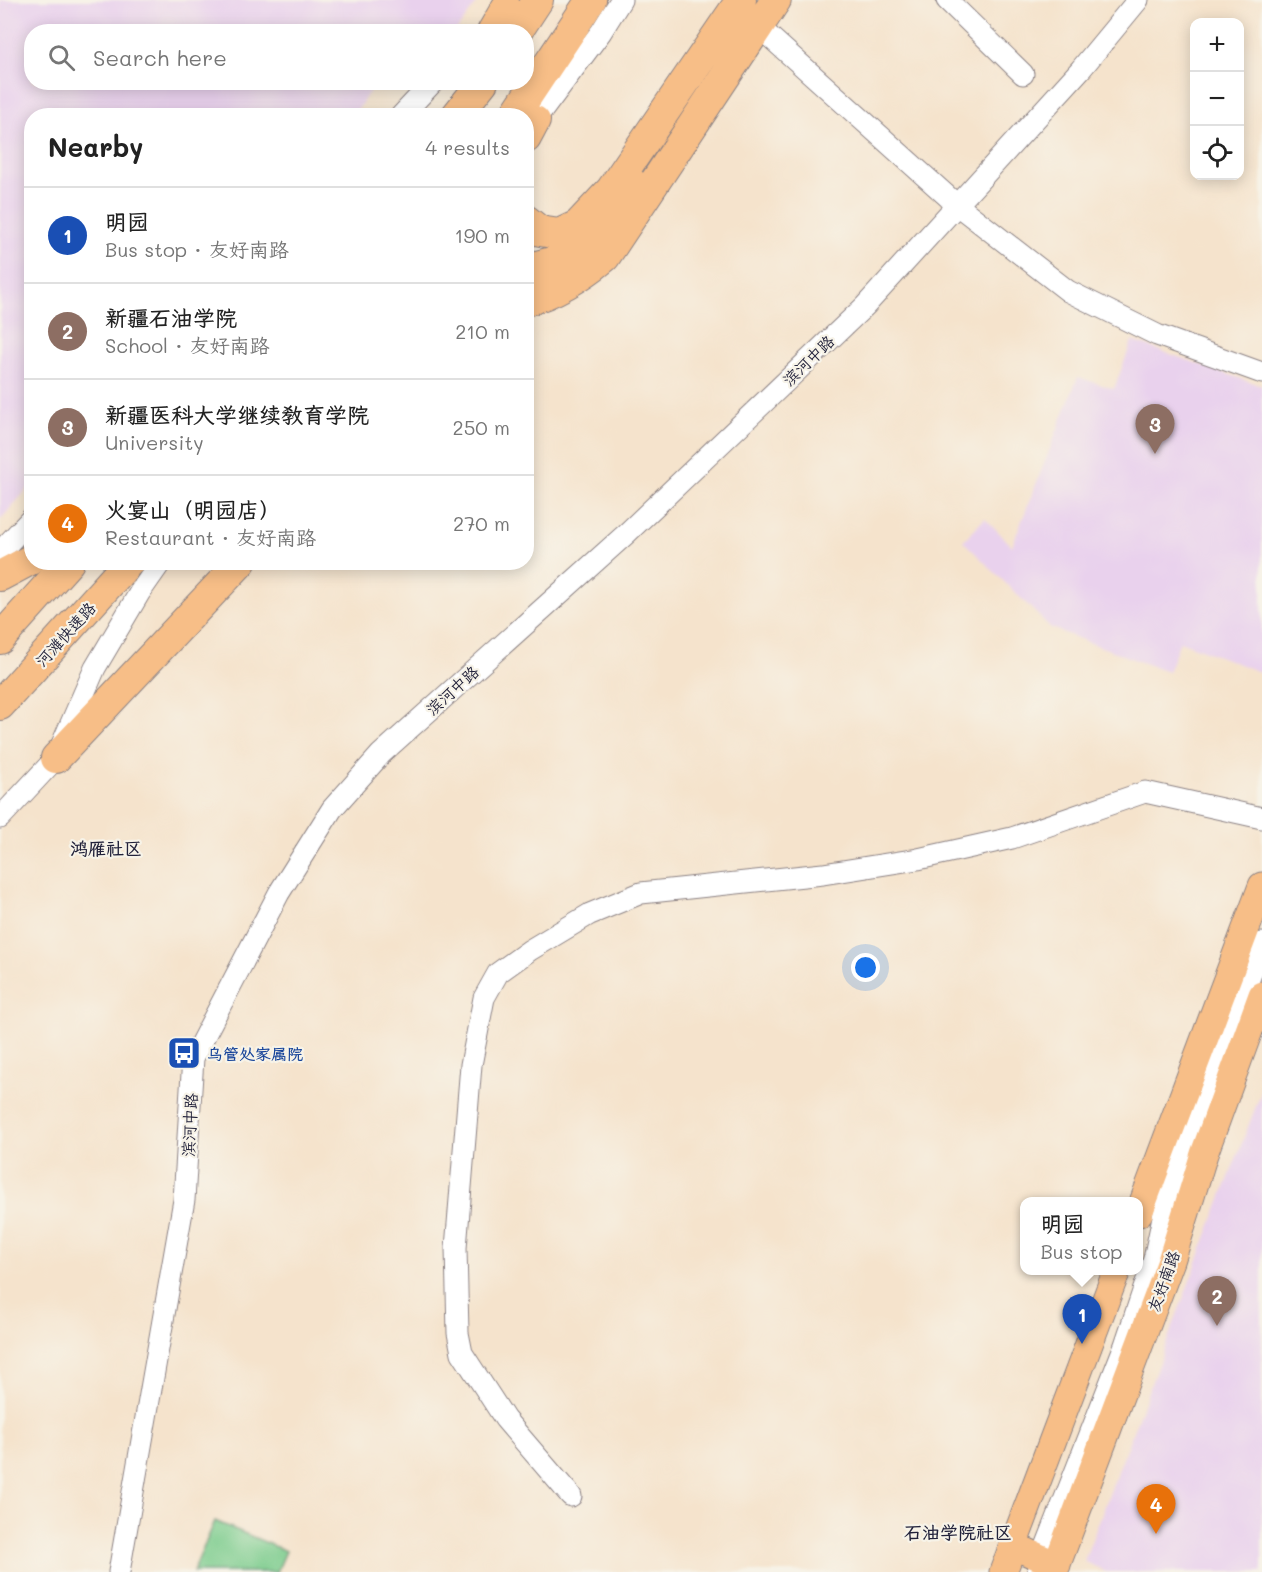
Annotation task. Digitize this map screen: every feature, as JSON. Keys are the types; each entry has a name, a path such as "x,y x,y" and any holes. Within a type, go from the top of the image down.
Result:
{"highway":[{"path":"507,18 538,0"},
{"path":"534,110 591,0"},
{"path":"534,267 559,260 588,241 741,0"},
{"path":"534,226 540,231 559,234 578,225 618,191 757,13 776,0"},
{"path":"534,298 565,286 588,272 605,257 757,13"},
{"path":"448,108 458,90"},
{"path":"462,108 477,90"},
{"path":"0,576 24,563"},
{"path":"0,639 62,570"},
{"name":"河滩快速路","path":"0,705 122,570"},
{"path":"67,632 139,570"},
{"path":"56,758 233,570"}],"main road":[{"path":"1143,1202 1262,886"},
{"name":"友好南路","path":"1035,1566 1171,1261 1204,1154 1262,995"},
{"path":"1035,1566 1117,1275"}],"street":[{"path":"534,116 601,32 621,0"},
{"path":"947,0 1023,74"},
{"name":"滨河中路","path":"119,1572 184,1200 193,1058 279,893 332,809 381,754 634,526 865,306 1082,69 1138,0"},
{"path":"757,13 957,205 1068,291 1158,335 1262,373"},
{"path":"409,108 425,90"},
{"path":"0,552 24,526"},
{"path":"0,818 56,758 95,668 155,570"},
{"path":"572,1496 505,1419 462,1353 458,1333 456,1248 471,1065 484,998 498,973 530,950 590,914 641,893 823,874 918,859 1012,838 1145,792 1262,818"},
{"path":"1035,1566 1125,1345 1154,1258 1168,1194 1262,943"}],"shaded area":[{"path":"0,0 479,0 461,24 24,24 24,90 370,90 359,108 24,108 24,493 0,520"},
{"path":"1132,341 1262,386 1262,673 1180,641 1168,672 1051,628 963,541 985,518 1012,546 1078,377 1114,389"},
{"path":"1262,1090 1262,1572 1106,1572 1084,1561"}],"green space":[{"path":"215,1521 286,1551 277,1572 193,1572"}],"place":[{"name":"新疆医科大学继续教育学院","path":"1155,454"},
{"name":"乌管处家属院","path":"184,1053"},
{"name":"新疆石油学院","path":"1217,1326"},
{"name":"明园","path":"1082,1344"},
{"name":"火宴山（明园店）","path":"1156,1534"}],"district":[{"name":"鸿雁社区","path":"106,848"},
{"name":"石油学院社区","path":"958,1532"}]}
